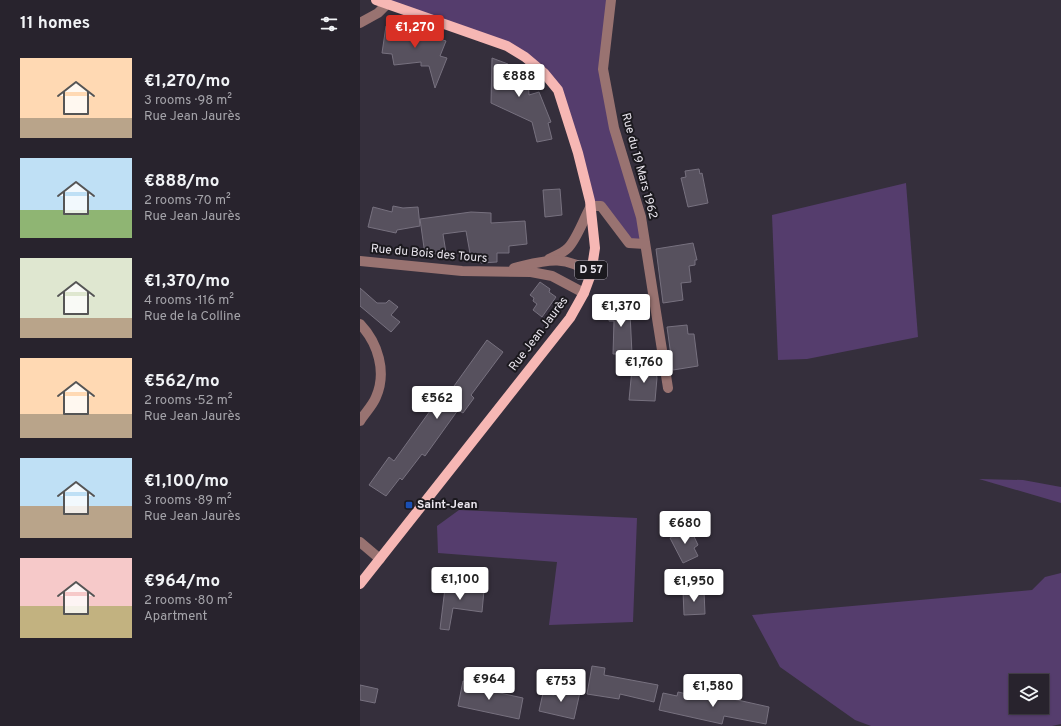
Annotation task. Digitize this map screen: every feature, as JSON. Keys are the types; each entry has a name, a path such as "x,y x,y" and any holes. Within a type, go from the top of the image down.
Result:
{"main road":[{"name":"Rue Jean Jaurès","path":"360,584 570,318 584,293 591,274 595,248 591,206 578,153 558,90 544,73 525,57 507,46 376,0"}],"street":[{"name":"Rue du 19 Mars 1962","path":"611,0 603,69 614,128 641,217 668,388"},
{"path":"360,23 378,13 387,4"},
{"path":"496,273 549,259 567,249 591,206 602,206 629,243 645,244"},
{"path":"549,259 569,261 580,265 591,274"},
{"name":"Rue du Bois des Tours","path":"360,261 496,273"},
{"path":"496,273 531,272 552,276 584,293"},
{"path":"360,324 370,335 375,347 381,375 376,397 360,421"},
{"path":"360,542 380,559"}],"shaded area":[{"path":"376,0 611,0 603,69 645,244 629,243 610,216 591,206 558,90 525,57"},
{"path":"906,183 918,337 807,359 778,360 772,215"},
{"path":"979,479 1023,480 1061,487 1061,503"},
{"path":"459,510 637,518 633,622 549,625 557,562 438,553 437,526"},
{"path":"1061,573 1061,724 1052,726 871,726 855,720 780,667 752,615 1032,590 1045,577"}],"building":[{"path":"397,24 446,41 440,56 447,58 435,88 429,66 421,66 421,62 394,65 392,54 382,53 386,26 396,26"},
{"path":"492,58 508,64 509,68 528,77 529,95 539,92 551,122 548,123 552,139 537,142 532,122 491,103"},
{"path":"699,169 700,174 702,173 708,203 688,207 681,178 686,177 685,171"},
{"path":"560,189 562,215 545,217 543,190"},
{"path":"393,206 403,208 418,207 420,226 397,230 396,233 368,227 373,207 392,212"},
{"path":"471,212 491,213 491,223 525,221 527,244 509,246 509,253 497,253 497,262 481,263 480,258 471,259 466,231 443,234 446,253 425,255 420,219"},
{"path":"693,243 697,260 695,260 695,265 689,266 691,282 681,283 683,300 663,303 656,249"},
{"path":"540,282 550,289 549,292 556,297 542,317 533,310 537,304 533,301 534,298 530,295"},
{"path":"360,288 377,303 386,303 389,300 398,307 391,315 400,322 391,332 360,306"},
{"path":"609,299 623,299 623,313 630,313 632,354 613,354 614,321 609,321"},
{"path":"687,325 688,334 694,334 698,366 673,370 667,327"},
{"path":"487,340 503,352 471,395 474,398 463,413 458,410 425,456 422,454 402,480 400,478 386,496 369,485 389,457 394,461 435,404 439,407"},
{"path":"655,366 657,378 655,401 629,400 632,369"},
{"path":"690,528 698,545 694,548 698,556 683,563 670,538"},
{"path":"446,580 461,582 461,587 484,590 482,612 453,608 449,630 440,629"},
{"path":"683,591 704,591 705,614 684,615"},
{"path":"592,666 605,668 604,675 658,685 654,702 620,694 619,699 587,694"},
{"path":"463,681 487,686 486,690 523,698 519,719 458,706"},
{"path":"360,685 378,689 375,703 360,700"},
{"path":"556,685 580,692 574,719 539,711 543,693 554,695"},
{"path":"678,692 705,698 706,693 769,707 766,724 724,716 722,724 659,710 663,693 677,696"}],"place":[{"name":"Saint-Jean","path":"409,505"}]}
